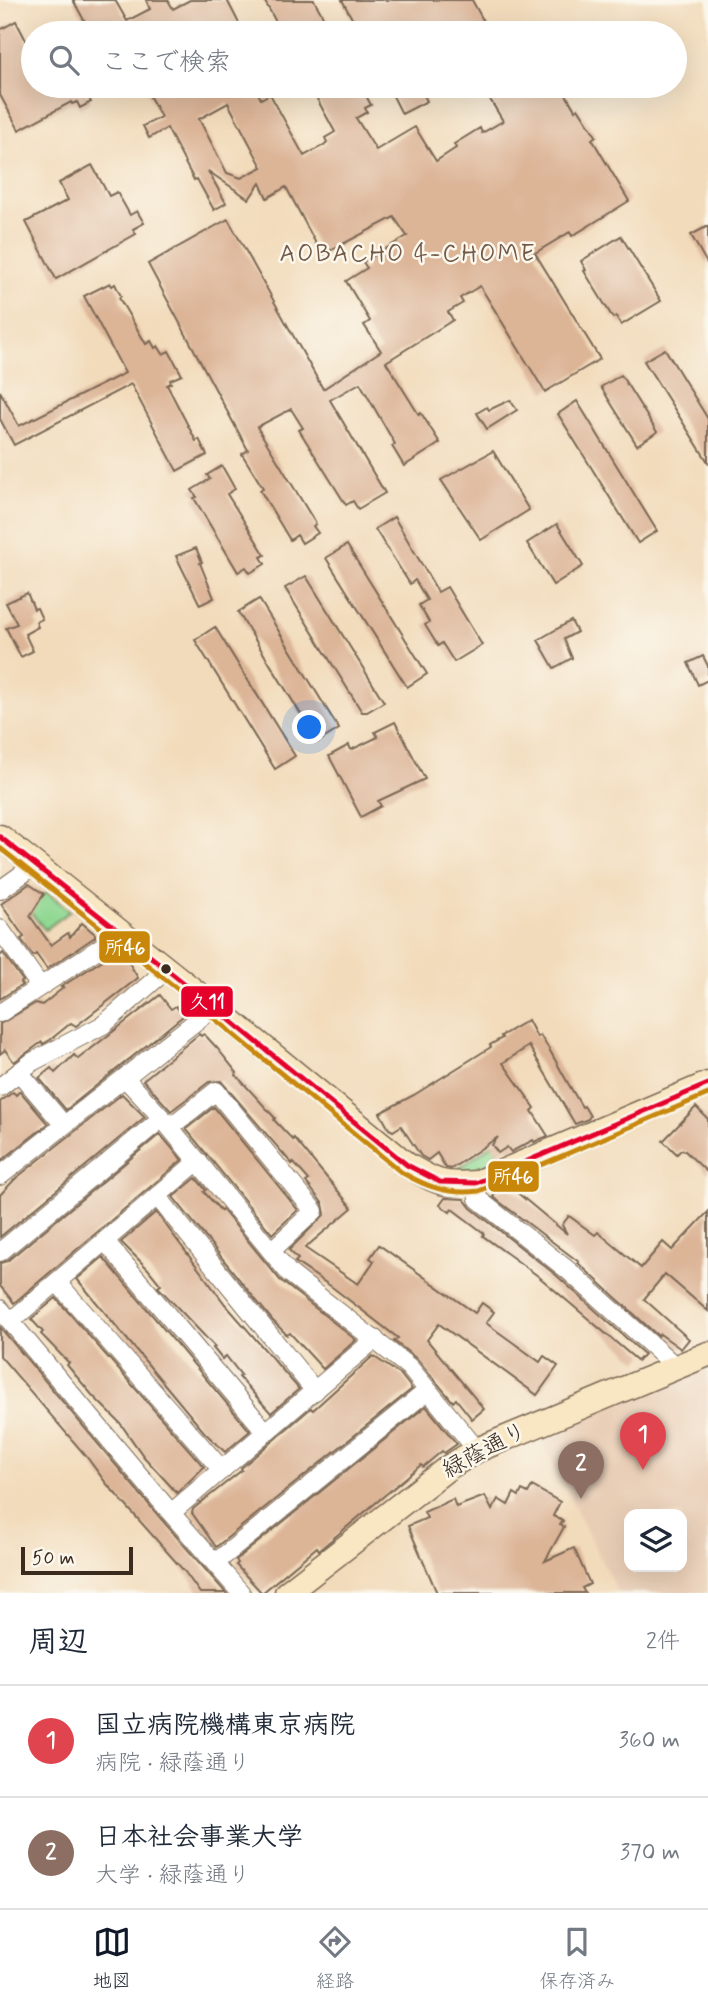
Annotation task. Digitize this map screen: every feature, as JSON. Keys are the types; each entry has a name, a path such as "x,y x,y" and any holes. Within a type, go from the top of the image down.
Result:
{"main road":[{"path":"0,837 407,1165 431,1179 451,1185 475,1183 708,1084"},
{"name":"緑蔭通り","path":"287,1593 449,1466 477,1450 708,1354"}],"street":[{"path":"0,890 34,865"},
{"path":"0,929 40,986"},
{"path":"0,1013 121,934"},
{"path":"0,1087 32,1062 103,1025 166,970"},
{"path":"0,1176 214,1007"},
{"path":"19,1072 63,1124"},
{"path":"125,1078 198,1161 289,1273 409,1367 477,1450"},
{"path":"0,1252 166,1123 216,1091 314,1211 271,1251"},
{"path":"198,1161 57,1282 5,1315 241,1593"},
{"path":"475,1183 478,1199 569,1270 676,1367"},
{"path":"157,1196 315,1391"},
{"path":"104,1241 266,1432"},
{"path":"57,1282 222,1470"},
{"path":"171,1513 375,1339"},
{"path":"215,1563 427,1391"}],"shaded area":[{"path":"708,1369 708,1593 618,1593 537,1433"}],"green space":[{"path":"47,892 70,911 45,930 27,908"},
{"path":"493,1144 503,1160 486,1168 451,1174"}],"building":[{"path":"73,0 115,0 127,21 84,21"},
{"path":"146,0 168,0 173,9 190,0 227,0 238,21 127,21 150,9"},
{"path":"264,0 314,0 325,21 275,21"},
{"path":"342,0 472,0 483,21 353,21"},
{"path":"16,21 21,31 21,98 89,98 91,102 80,108 77,102 71,102 19,130 0,95 0,30"},
{"path":"151,98 272,98 304,156 324,145 327,142 325,138 335,132 317,98 367,98 371,105 365,108 367,112 356,118 376,150 415,127 436,161 456,148 454,144 480,128 482,133 503,121 489,98 568,98 575,110 578,108 596,136 592,139 629,201 572,236 570,232 535,253 600,359 545,392 480,286 460,298 463,303 448,312 453,320 386,362 440,443 404,466 392,446 395,444 360,383 330,400 385,493 358,509 353,501 346,505 299,430 303,428 291,409 257,427 316,524 313,526 318,533 302,543 297,535 290,540 242,454 248,450 148,264 228,219 323,389 381,351 364,325 370,321 346,281 367,268 363,262 407,236 394,217 322,255 286,187 267,198 260,183 249,199 208,171 226,203 214,210 197,179 194,180 167,128 149,138 143,126 161,117","holes":["228,103 262,167 241,178 227,173 199,119"]},
{"path":"394,98 425,98 427,101 402,114"},
{"path":"92,165 109,196 117,192 130,215 137,211 144,223 133,229 136,234 56,279 26,222 68,200 59,183"},
{"path":"708,226 708,265 691,235"},
{"path":"621,236 661,301 621,325 616,316 613,318 584,271 586,270 581,261"},
{"path":"110,283 112,286 115,284 121,296 119,298 146,344 151,341 163,354 169,351 182,375 170,380 171,383 167,385 196,441 199,439 207,455 177,471 131,384 14,445 0,419 0,391 19,426 125,373 84,296"},
{"path":"665,349 708,419 708,462 644,361"},
{"path":"621,375 657,432 637,445 601,387"},
{"path":"510,400 517,410 487,429 477,413"},
{"path":"577,401 657,531 638,543 558,414"},
{"path":"493,451 529,510 481,540 441,480"},
{"path":"222,466 235,489 227,494 265,555 261,557 265,564 250,573 246,567 238,572 194,498 197,497 192,490 210,479 207,475"},
{"path":"394,517 438,592 447,587 482,645 454,662 442,643 438,646 425,625 429,622 419,605 427,600 415,580 410,584 375,529"},
{"path":"557,524 583,566 553,585 527,543"},
{"path":"347,545 427,674 407,687 326,558"},
{"path":"196,548 214,598 200,605 176,556"},
{"path":"306,576 384,702 367,712 362,712 285,588"},
{"path":"27,593 42,619 36,622 38,627 25,634 33,651 21,657 6,628 17,624 6,603"},
{"path":"259,599 339,729 318,742 238,612"},
{"path":"571,621 577,632 564,639 572,658 554,668 538,640"},
{"path":"215,627 295,756 275,769 195,640"},
{"path":"703,656 708,666 708,680 698,685 688,663"},
{"path":"395,722 425,779 378,801 381,806 361,817 329,756 349,745 351,750 378,737 375,732"},
{"path":"29,884 44,894 30,916 51,945 68,933 70,937 82,923 95,934 95,937 47,969 36,954 33,956 21,939 24,937 1,904"},
{"path":"118,952 128,961 138,978 76,1026 71,1023 50,1040 43,1044 42,1042 14,1062 5,1050 0,1054 0,1024 36,1003 42,1005 63,988 61,987"},
{"path":"3,953 23,981 20,983 22,985 0,999 0,956"},
{"path":"160,995 171,1009 176,1006 183,1016 66,1110 39,1078 51,1068 55,1073 74,1055 78,1059"},
{"path":"528,1020 537,1037 540,1035 549,1049 582,1107 584,1106 590,1116 588,1119 575,1124 529,1046 503,1063 535,1108 532,1111 548,1136 534,1142 533,1140 511,1152 507,1147 498,1153 492,1145 498,1137 451,1169 446,1168 437,1153 428,1160 421,1156 401,1126 393,1131 389,1129 380,1113 491,1047 501,1036"},
{"path":"199,1034 204,1034 217,1048 236,1075 274,1120 293,1140 294,1138 352,1208 305,1248 358,1284 374,1261 370,1258 379,1245 475,1313 482,1303 494,1312 486,1323 540,1362 544,1356 558,1366 537,1395 439,1324 427,1340 484,1409 472,1419 456,1399 453,1402 418,1360 394,1341 398,1338 295,1262 298,1259 289,1250 325,1214 323,1204 306,1182 309,1180 221,1081 209,1082 171,1111 143,1080"},
{"path":"20,1091 48,1124 1,1161 0,1102 13,1092 16,1095"},
{"path":"122,1094 145,1117 0,1237 0,1195 15,1179"},
{"path":"214,1107 298,1210 272,1234 186,1129"},
{"path":"696,1107 708,1119 708,1173 685,1151 681,1150 677,1154 663,1141"},
{"path":"160,1134 182,1160 14,1303 0,1286 0,1263 7,1261"},
{"path":"196,1178 206,1190 204,1192 221,1211 222,1209 280,1280 356,1340 323,1369 290,1333 287,1335 272,1320 173,1197"},
{"path":"508,1185 567,1234 562,1225 569,1216 595,1235 598,1232 641,1268 663,1242 672,1250 708,1212 708,1311 665,1274 644,1299 689,1339 681,1349 660,1334 658,1336 579,1262 493,1197 498,1190"},
{"path":"445,1198 464,1199 471,1208 556,1275 644,1354 638,1361 538,1276 483,1236 484,1233 452,1209 450,1212 440,1205"},
{"path":"156,1212 225,1304 299,1389 271,1413 239,1377 241,1375 226,1356 222,1359 213,1348 215,1347 158,1287 161,1285 148,1269 121,1242"},
{"path":"103,1257 250,1431 225,1452 205,1433 77,1279"},
{"path":"56,1298 204,1467 177,1493 144,1457 120,1423 93,1396 31,1319"},
{"path":"0,1327 226,1593 200,1593 185,1572 106,1483 0,1356"},
{"path":"373,1356 401,1375 412,1389 216,1547 192,1513 193,1509 242,1470 241,1468 311,1408 313,1410"},
{"path":"426,1406 457,1444 444,1453 442,1451 423,1467 421,1465 323,1547 319,1550 317,1547 262,1593 236,1565 236,1560"},
{"path":"532,1486 560,1502 553,1516 563,1521 560,1525 564,1527 545,1561 574,1548 590,1584 582,1588 585,1593 437,1593 408,1526 427,1518 424,1512 453,1499 456,1507 485,1496 492,1510 498,1499 508,1505 514,1493 519,1496 522,1490 528,1493"}],"transit line":[{"name":"久11","path":"0,837 407,1165 440,1182 476,1183 708,1084"},
{"name":"所46","path":"0,848 209,1014 401,1172 429,1186 457,1192 479,1191 708,1094"}],"place":[{"name":"国立病院機構東京病院","path":"643,1470"},
{"name":"日本社会事業大学","path":"581,1499"}],"district":[{"name":"AOBACHO 4-CHOME","path":"408,254"}]}
